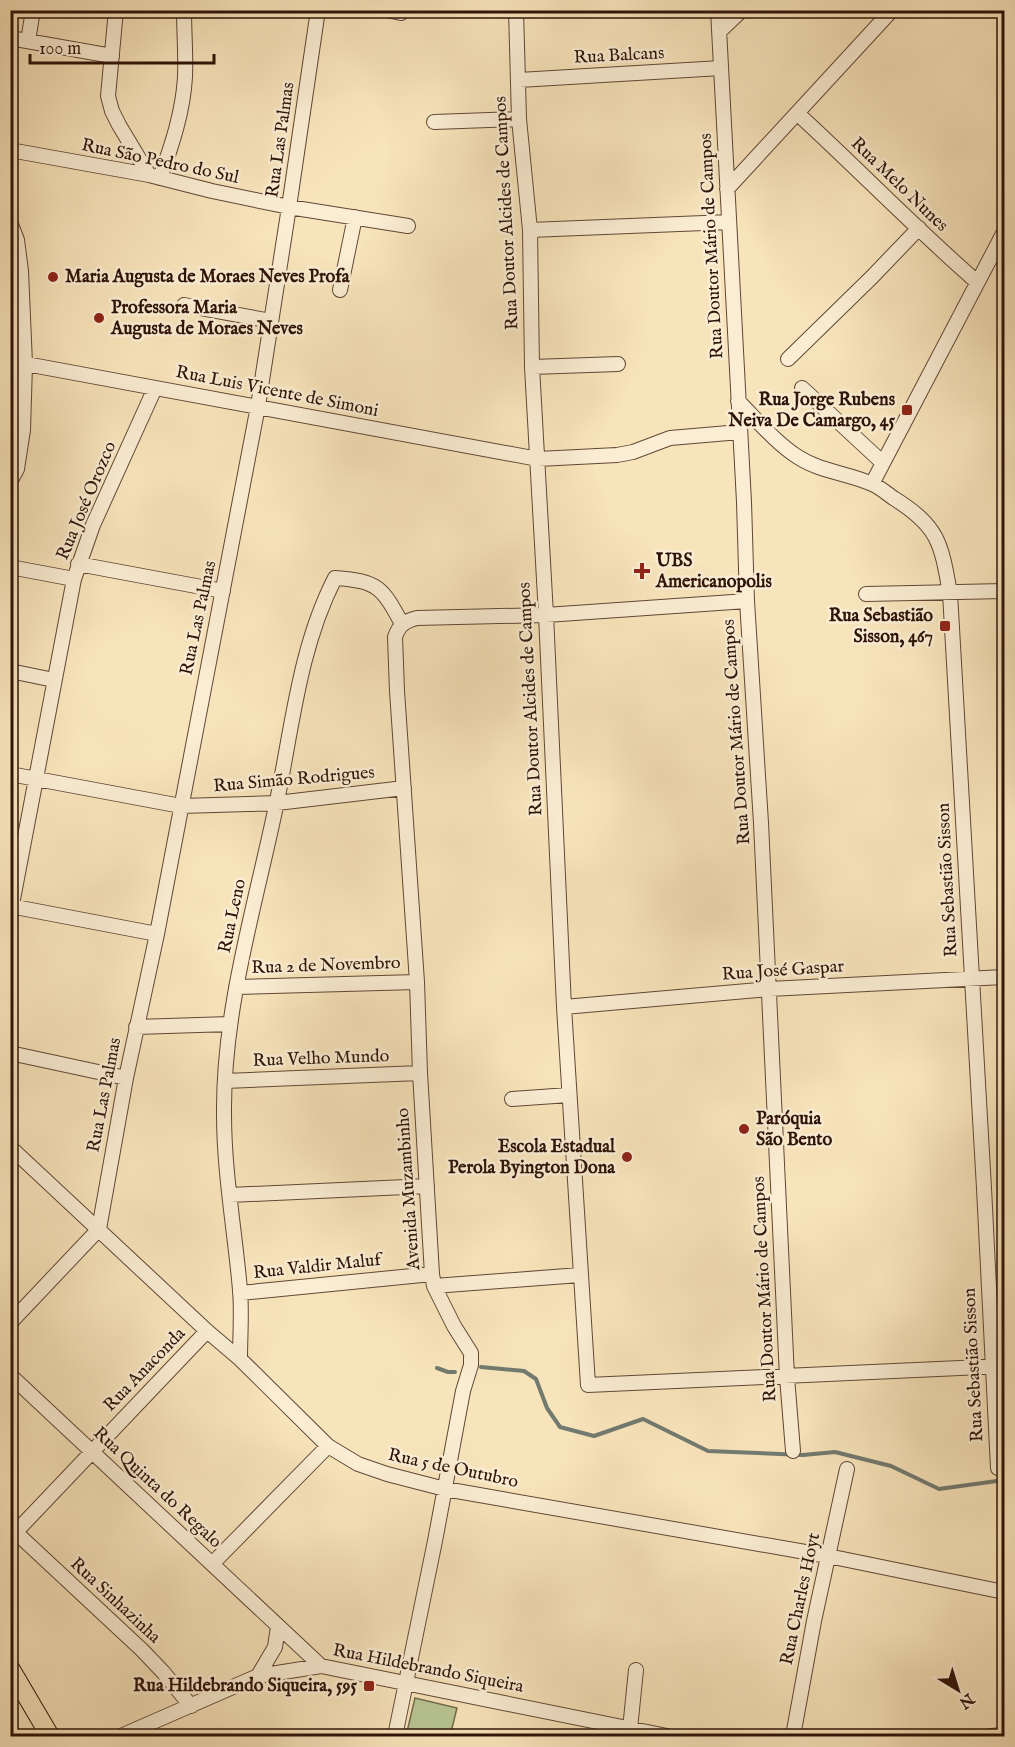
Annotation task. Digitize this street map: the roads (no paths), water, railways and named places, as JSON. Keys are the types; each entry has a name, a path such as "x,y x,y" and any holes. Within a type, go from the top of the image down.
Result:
{"main road":[{"path":"10,1668 50,1737"}],"street":[{"path":"28,41 33,10"},
{"path":"116,10 108,96 119,125 154,176 171,149 181,109 185,78 184,10"},
{"name":"Rua Las Palmas","path":"99,1229 126,1078 157,934 258,406 318,10"},
{"path":"387,10 402,13"},
{"name":"Rua Doutor Alcides de Campos","path":"516,10 519,119 530,230 532,367 564,1007 588,1385 787,1377"},
{"name":"Rua Doutor Mário de Campos","path":"718,10 747,601 761,823 787,1377 793,1451"},
{"path":"720,31 742,10"},
{"path":"727,189 892,10"},
{"path":"10,38 112,56"},
{"name":"Rua Balcans","path":"519,80 721,68"},
{"name":"Rua Melo Nunes","path":"797,113 977,282"},
{"path":"434,122 519,119"},
{"name":"Rua São Pedro do Sul","path":"10,150 154,176 289,207 408,226"},
{"path":"340,290 356,217"},
{"path":"10,222 17,240 21,272 25,364 23,430 17,470 10,482"},
{"path":"530,230 729,222"},
{"path":"788,359 919,228"},
{"path":"872,484 1005,232"},
{"path":"184,305 271,321"},
{"name":"Rua Luis Vicente de Simoni","path":"10,361 538,459 633,452 670,438 740,432"},
{"path":"532,367 618,364"},
{"name":"Rua José Orozco","path":"11,909 78,564 93,525 155,388"},
{"path":"802,388 883,463"},
{"name":"Rua Sebastião Sisson","path":"738,401 798,457 815,466 872,484 915,512 930,526 945,564 950,593 971,979 998,1366 998,1468"},
{"path":"78,564 223,591"},
{"path":"10,567 74,579"},
{"name":"Rua Leno","path":"240,1359 240,1293 224,1116 225,1081 236,987 277,803 293,711 312,635 325,597 336,578 362,580 375,586 385,595 402,624"},
{"path":"866,594 1005,591"},
{"path":"402,624 417,618 546,615 747,601"},
{"name":"Avenida Muzambinho","path":"394,1737 446,1489 463,1391 471,1365 471,1353 454,1326 433,1280 395,638 402,624"},
{"path":"10,671 54,680"},
{"name":"Rua Simão Rodrigues","path":"10,774 181,806 277,803 404,788"},
{"path":"11,909 157,934"},
{"name":"Rua José Gaspar","path":"564,1007 769,989 1005,977"},
{"name":"Rua 2 de Novembro","path":"236,987 417,982"},
{"path":"136,1027 230,1024"},
{"path":"10,1053 126,1078"},
{"name":"Rua Velho Mundo","path":"225,1081 420,1073"},
{"path":"512,1099 569,1095"},
{"name":"Rua 5 de Outubro","path":"10,1147 240,1359 328,1446 358,1464 446,1489 828,1556 1005,1592"},
{"path":"230,1195 427,1186"},
{"path":"10,1323 99,1229"},
{"name":"Rua Valdir Maluf","path":"240,1293 433,1280 580,1275"},
{"name":"Rua Anaconda","path":"12,1532 92,1452 207,1330"},
{"path":"787,1377 998,1366"},
{"name":"Rua Quinta do Regalo","path":"10,1375 321,1666"},
{"path":"212,1564 328,1446"},
{"name":"Rua Charles Hoyt","path":"793,1737 814,1621 847,1469"},
{"name":"Rua Sinhazinha","path":"12,1532 142,1650 164,1672 191,1706"},
{"path":"258,1676 275,1647 278,1627"},
{"name":"Rua Hildebrando Siqueira","path":"123,1736 151,1730 191,1706 258,1676 321,1666 667,1737"},
{"path":"630,1729 636,1670"},
{"path":"991,1737 1005,1735"}],"waterway":[{"path":"481,1367 524,1371 536,1379 547,1408 560,1427 594,1436 643,1419 708,1451 803,1455 835,1452 891,1466 939,1489 1004,1480"},
{"path":"437,1368 455,1372"}],"place":[{"name":"Maria Augusta de Moraes Neves Profa","path":"53,277"},
{"name":"Professora Maria Augusta de Moraes Neves","path":"99,318"},
{"name":"Rua Jorge Rubens Neiva De Camargo, 45","path":"907,410"},
{"name":"UBS Americanopolis","path":"642,571"},
{"name":"Rua Sebastião Sisson, 467","path":"945,626"},
{"name":"Paróquia São Bento","path":"744,1129"},
{"name":"Escola Estadual Perola Byington Dona","path":"627,1157"},
{"name":"Rua Hildebrando Siqueira, 595","path":"369,1686"}]}
